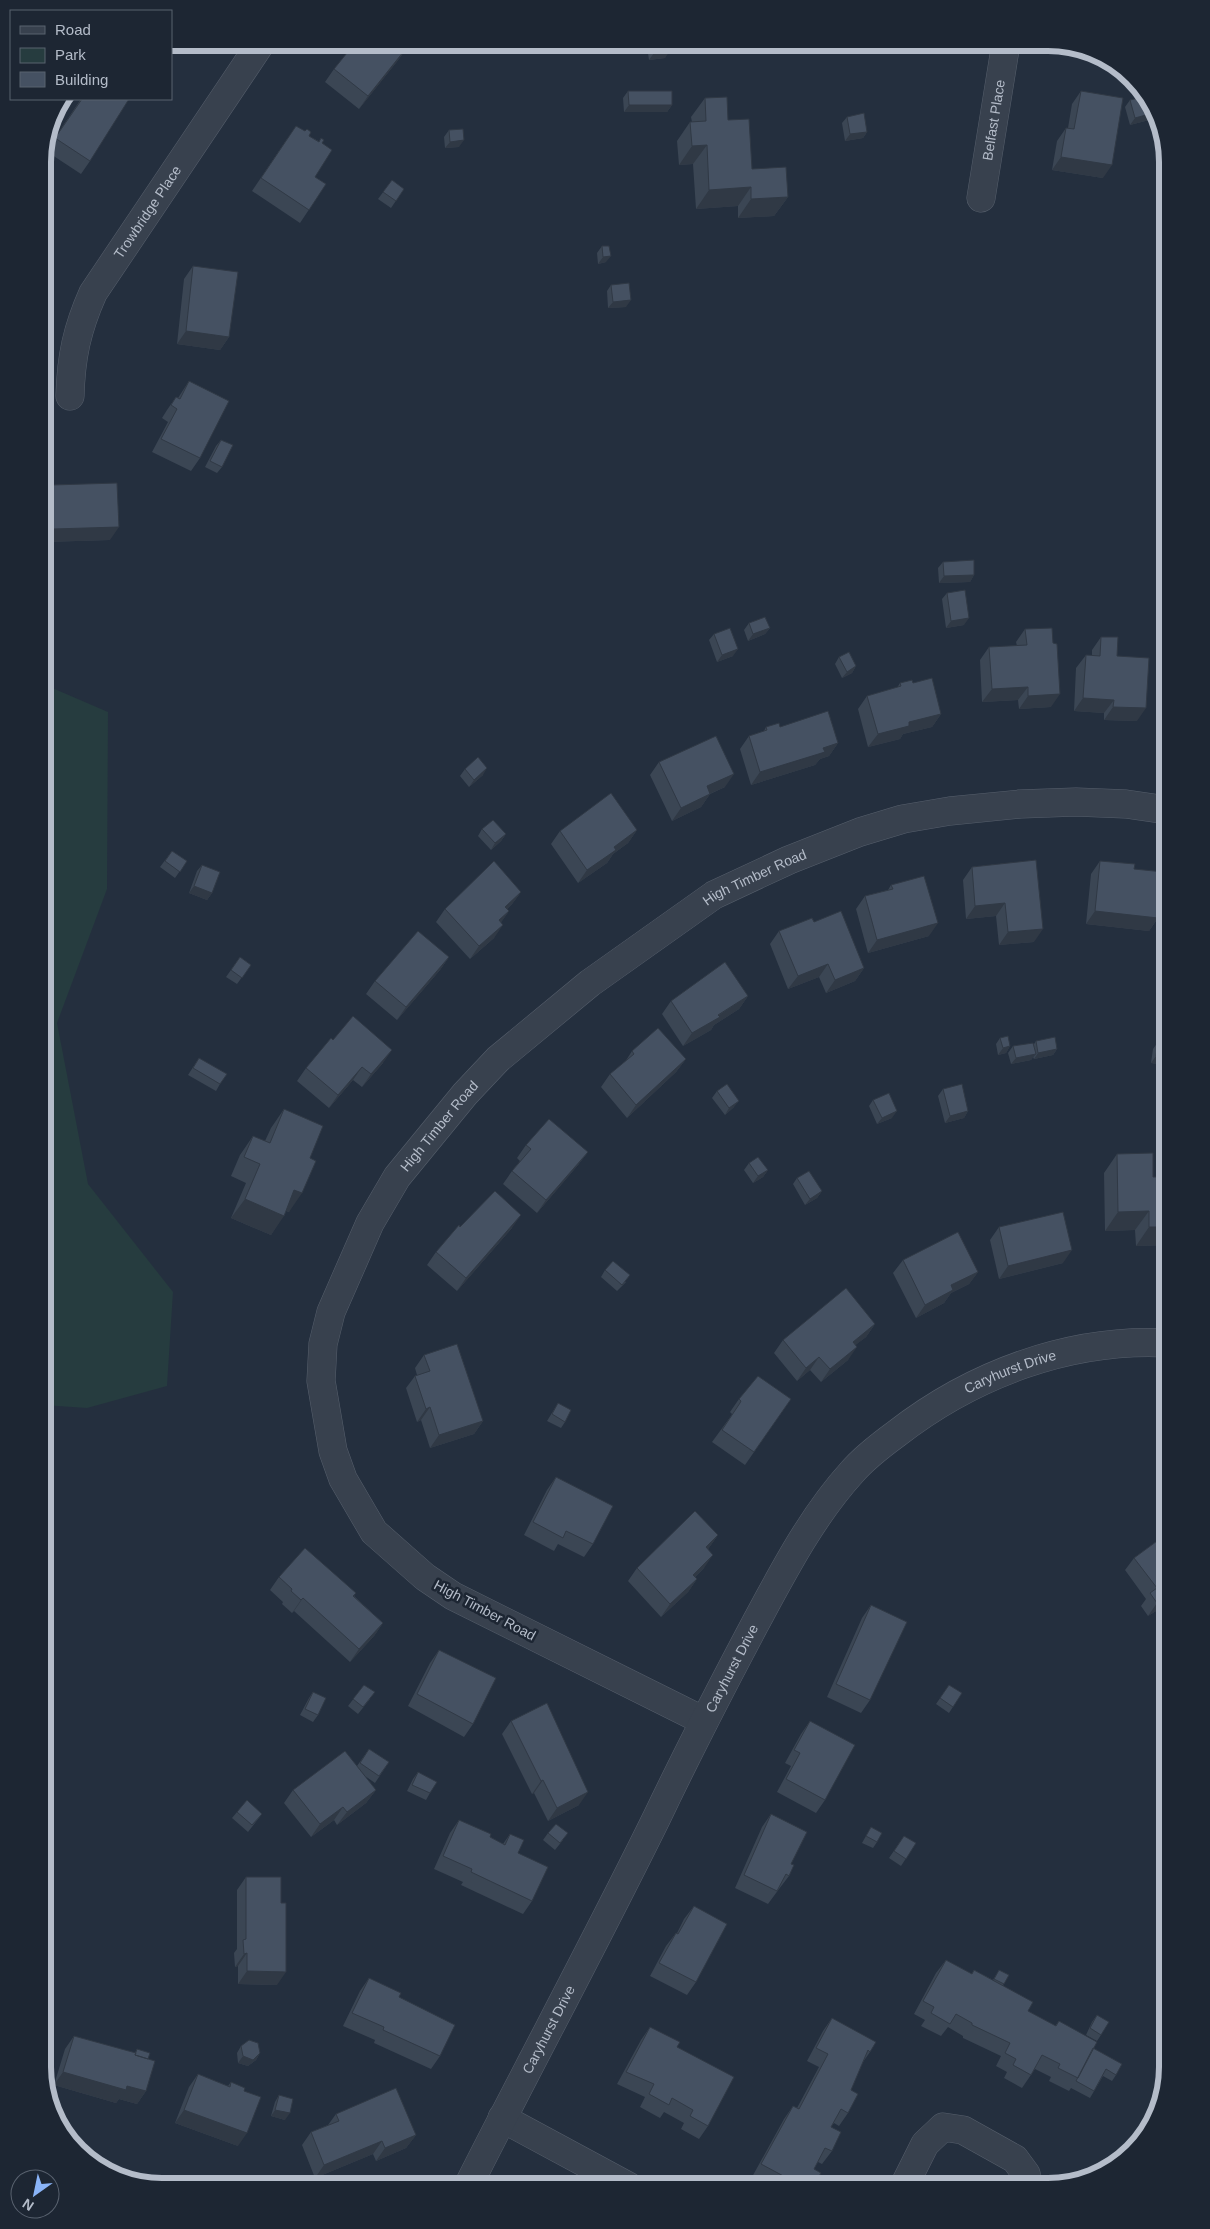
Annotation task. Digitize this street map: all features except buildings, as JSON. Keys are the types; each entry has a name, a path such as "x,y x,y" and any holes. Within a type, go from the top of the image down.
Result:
{"street":[{"name":"Trowbridge Place","path":"70,396 71,364 76,339 93,293 255,51"},
{"name":"Belfast Place","path":"981,198 1005,51"},
{"name":"High Timber Road","path":"704,1721 453,1596 425,1577 374,1532 343,1478 333,1451 321,1381 323,1344 331,1312 370,1222 397,1177 425,1141 498,1059 590,983 714,895 789,860 860,832 922,816 950,811 1020,804 1076,802 1126,804 1159,809"},
{"name":"Caryhurst Drive","path":"472,2178 603,1928 704,1721 804,1537 852,1472 877,1449 938,1404 1000,1372 1029,1361 1109,1345 1159,1343"},
{"path":"502,2118 613,2178"},
{"path":"908,2178 925,2144 943,2127 964,2130 1015,2159 1027,2178"}],"green space":[{"path":"51,687 108,712 107,889 57,1023 88,1184 173,1292 167,1386 87,1408 51,1406"}]}
